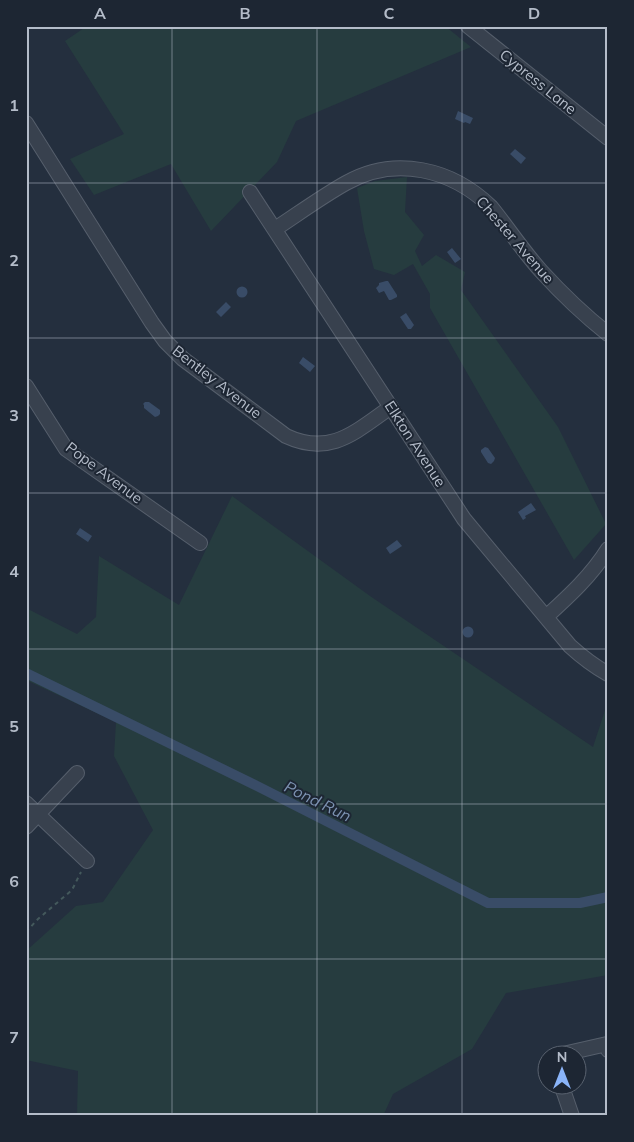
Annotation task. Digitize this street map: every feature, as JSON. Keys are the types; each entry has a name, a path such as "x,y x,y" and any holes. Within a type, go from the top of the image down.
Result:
{"street":[{"name":"Cypress Lane","path":"468,26 608,138"},
{"name":"Bentley Avenue","path":"26,123 152,323 183,359 286,436 307,444 319,445 342,439 391,407"},
{"name":"Chester Avenue","path":"275,230 346,183 364,175 384,170 402,169 435,173 453,180 482,199 551,282 587,317 608,334"},
{"name":"Elkton Avenue","path":"250,192 464,518 570,646 596,668 608,674"},
{"name":"Pope Avenue","path":"26,386 66,449 200,543"},
{"path":"546,617 587,578 608,549"},
{"path":"26,827 77,773"},
{"path":"26,803 87,861"},
{"path":"586,1049 607,1044 608,1050"},
{"path":"564,1094 572,1116"}],"path":[{"path":"26,932 38,919 72,890 87,861"}],"green space":[{"path":"87,26 445,26 471,47 296,121 277,162 211,231 171,164 94,195 70,159 124,134 65,41"},
{"path":"407,177 405,212 424,235 415,251 422,266 436,255 465,272 461,290 558,427 606,524 574,560 430,308 430,294 413,264 394,275 374,269 364,231 357,188 375,181"},
{"path":"232,496 370,596 593,747 608,701 608,975 506,993 472,1049 393,1094 383,1116 77,1116 78,1071 26,1060 26,951 76,906 103,902 153,830 114,756 116,722 26,680 26,608 77,634 96,617 99,556 179,605"}],"water":[{"path":"458,111 473,118 470,124 455,119"},
{"path":"515,149 526,158 521,164 510,154"},
{"path":"452,248 461,259 455,263 447,252"},
{"path":"388,281 397,295 397,297 391,300 389,300 384,291 379,293 376,288 379,283"},
{"path":"240,287 244,287 247,292 246,296 240,297 237,294 237,290"},
{"path":"226,302 231,307 221,317 216,312"},
{"path":"406,313 414,325 411,329 408,329 400,317"},
{"path":"303,357 315,366 310,372 299,363"},
{"path":"149,402 160,410 160,414 155,417 144,408 143,404"},
{"path":"485,447 488,448 495,458 491,464 488,463 481,452"},
{"path":"531,503 536,510 525,516 526,518 523,520 518,512"},
{"path":"80,528 92,536 88,542 76,534"},
{"path":"397,540 402,546 390,554 386,548"},
{"path":"468,626 474,632 468,638 462,632"}],"waterway":[{"name":"Pond Run","path":"26,673 253,784 488,903 580,903 608,897"}]}
